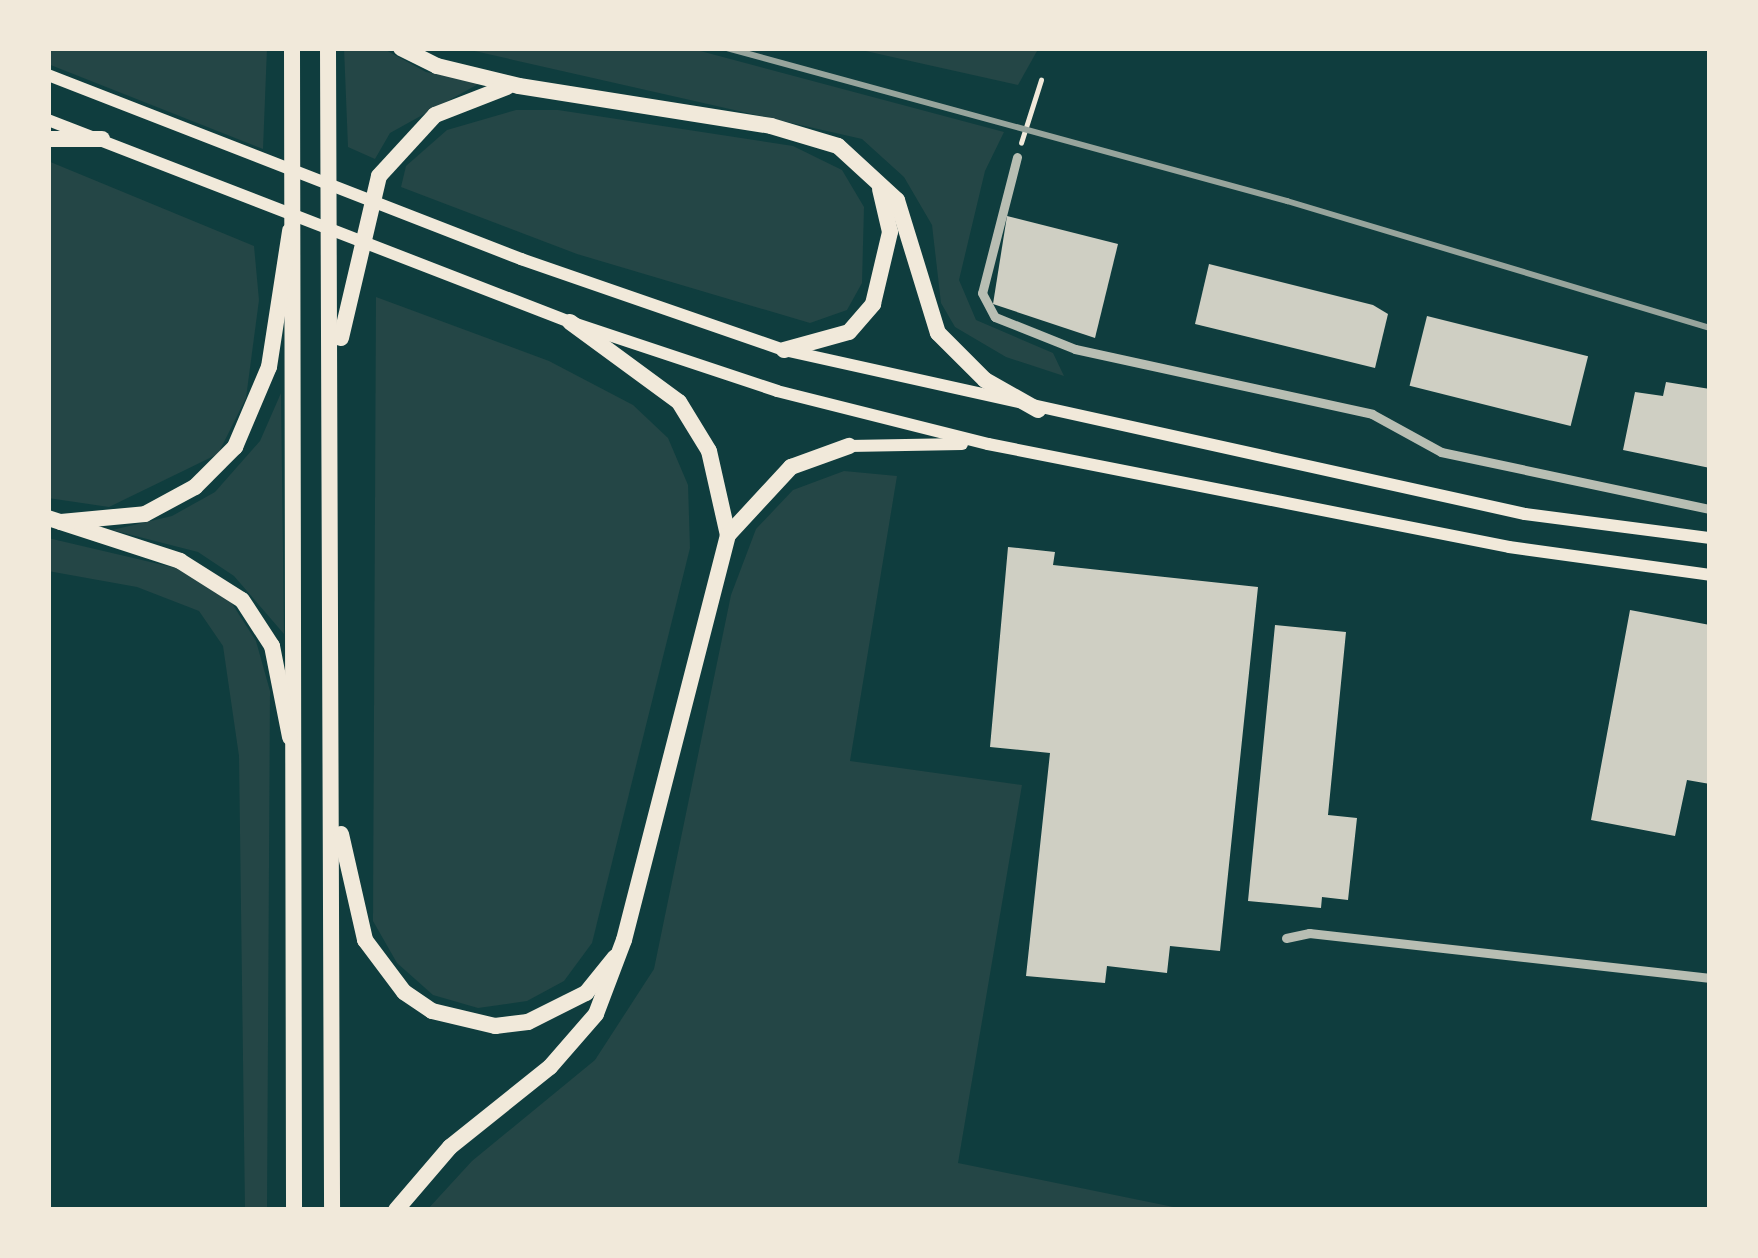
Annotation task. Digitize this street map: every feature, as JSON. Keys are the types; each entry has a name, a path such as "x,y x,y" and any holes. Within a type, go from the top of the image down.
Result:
{"highway":[{"path":"292,48 297,195 291,266 298,773 294,1210"},
{"path":"328,48 341,285 334,380 332,1210"},
{"path":"401,48 437,66 519,86 806,134 838,146 875,177 909,224 938,332 985,380 1038,410"},
{"path":"341,285 387,164 435,115 519,86"},
{"path":"48,139 102,139"},
{"path":"784,350 849,332 873,304 890,232 875,177"},
{"path":"54,520 145,514 217,469 262,397 291,266"},
{"path":"396,1210 450,1147 576,1042 611,988 728,535 709,451 679,402 570,322"},
{"path":"728,535 790,467 849,446"},
{"path":"54,520 180,561 242,600 272,646 298,773"},
{"path":"334,800 365,940 393,981 431,1011 495,1026 543,1016 586,993 624,940"}],"main road":[{"path":"48,75 520,259 784,350 1038,410 1525,514 1710,538"},
{"path":"48,120 570,322 777,391 988,444 1509,547 1710,575"},
{"path":"849,446 988,444"}],"street":[{"path":"1017,157 982,293 995,317 1076,350 1372,414 1441,452 1710,509"},
{"path":"1286,938 1309,934 1710,978"}],"path":[{"path":"1017,157 1041,80"}],"shaded area":[{"path":"48,48 267,48 263,149 48,64"},
{"path":"344,48 382,48 426,72 482,82 390,133 375,159 348,147"},
{"path":"461,48 689,48 1004,132 985,171 959,280 976,320 1053,353 1064,376 1006,357 955,327 941,303 932,225 904,177 862,139"},
{"path":"852,48 1037,48 1037,51 1018,85"},
{"path":"516,110 558,110 793,146 842,170 864,207 862,283 847,310 810,323 577,254 401,187 406,166 447,130"},
{"path":"48,161 254,246 259,300 246,398 218,454 109,507 48,498"},
{"path":"376,297 549,361 633,405 668,438 688,485 690,548 592,943 564,981 527,1001 478,1008 433,995 397,963 373,921"},
{"path":"281,393 284,634 234,576 198,552 112,530 172,516 215,492 260,441"},
{"path":"844,471 897,476 850,761 1022,785 958,1163 1188,1210 427,1210 472,1161 595,1060 654,969 731,595 756,529 793,490"},
{"path":"48,538 176,568 231,602 256,641 270,691 267,1210 245,1210 239,756 223,646 199,611 137,587 48,571"}],"building":[{"path":"1007,216 1118,244 1095,338 993,304"},
{"path":"1209,264 1373,305 1388,314 1375,368 1195,324"},
{"path":"1427,316 1588,356 1571,426 1410,386"},
{"path":"1666,382 1710,389 1710,468 1623,450 1635,392 1663,396"},
{"path":"1008,547 1055,552 1053,565 1258,587 1220,951 1170,946 1167,973 1107,966 1105,983 1026,976 1050,753 990,747"},
{"path":"1630,610 1710,625 1710,784 1687,780 1675,836 1591,820"},
{"path":"1275,625 1346,632 1328,815 1357,818 1348,900 1322,897 1321,908 1248,901"}],"railway":[{"path":"727,48 1287,201 1710,328"}]}
